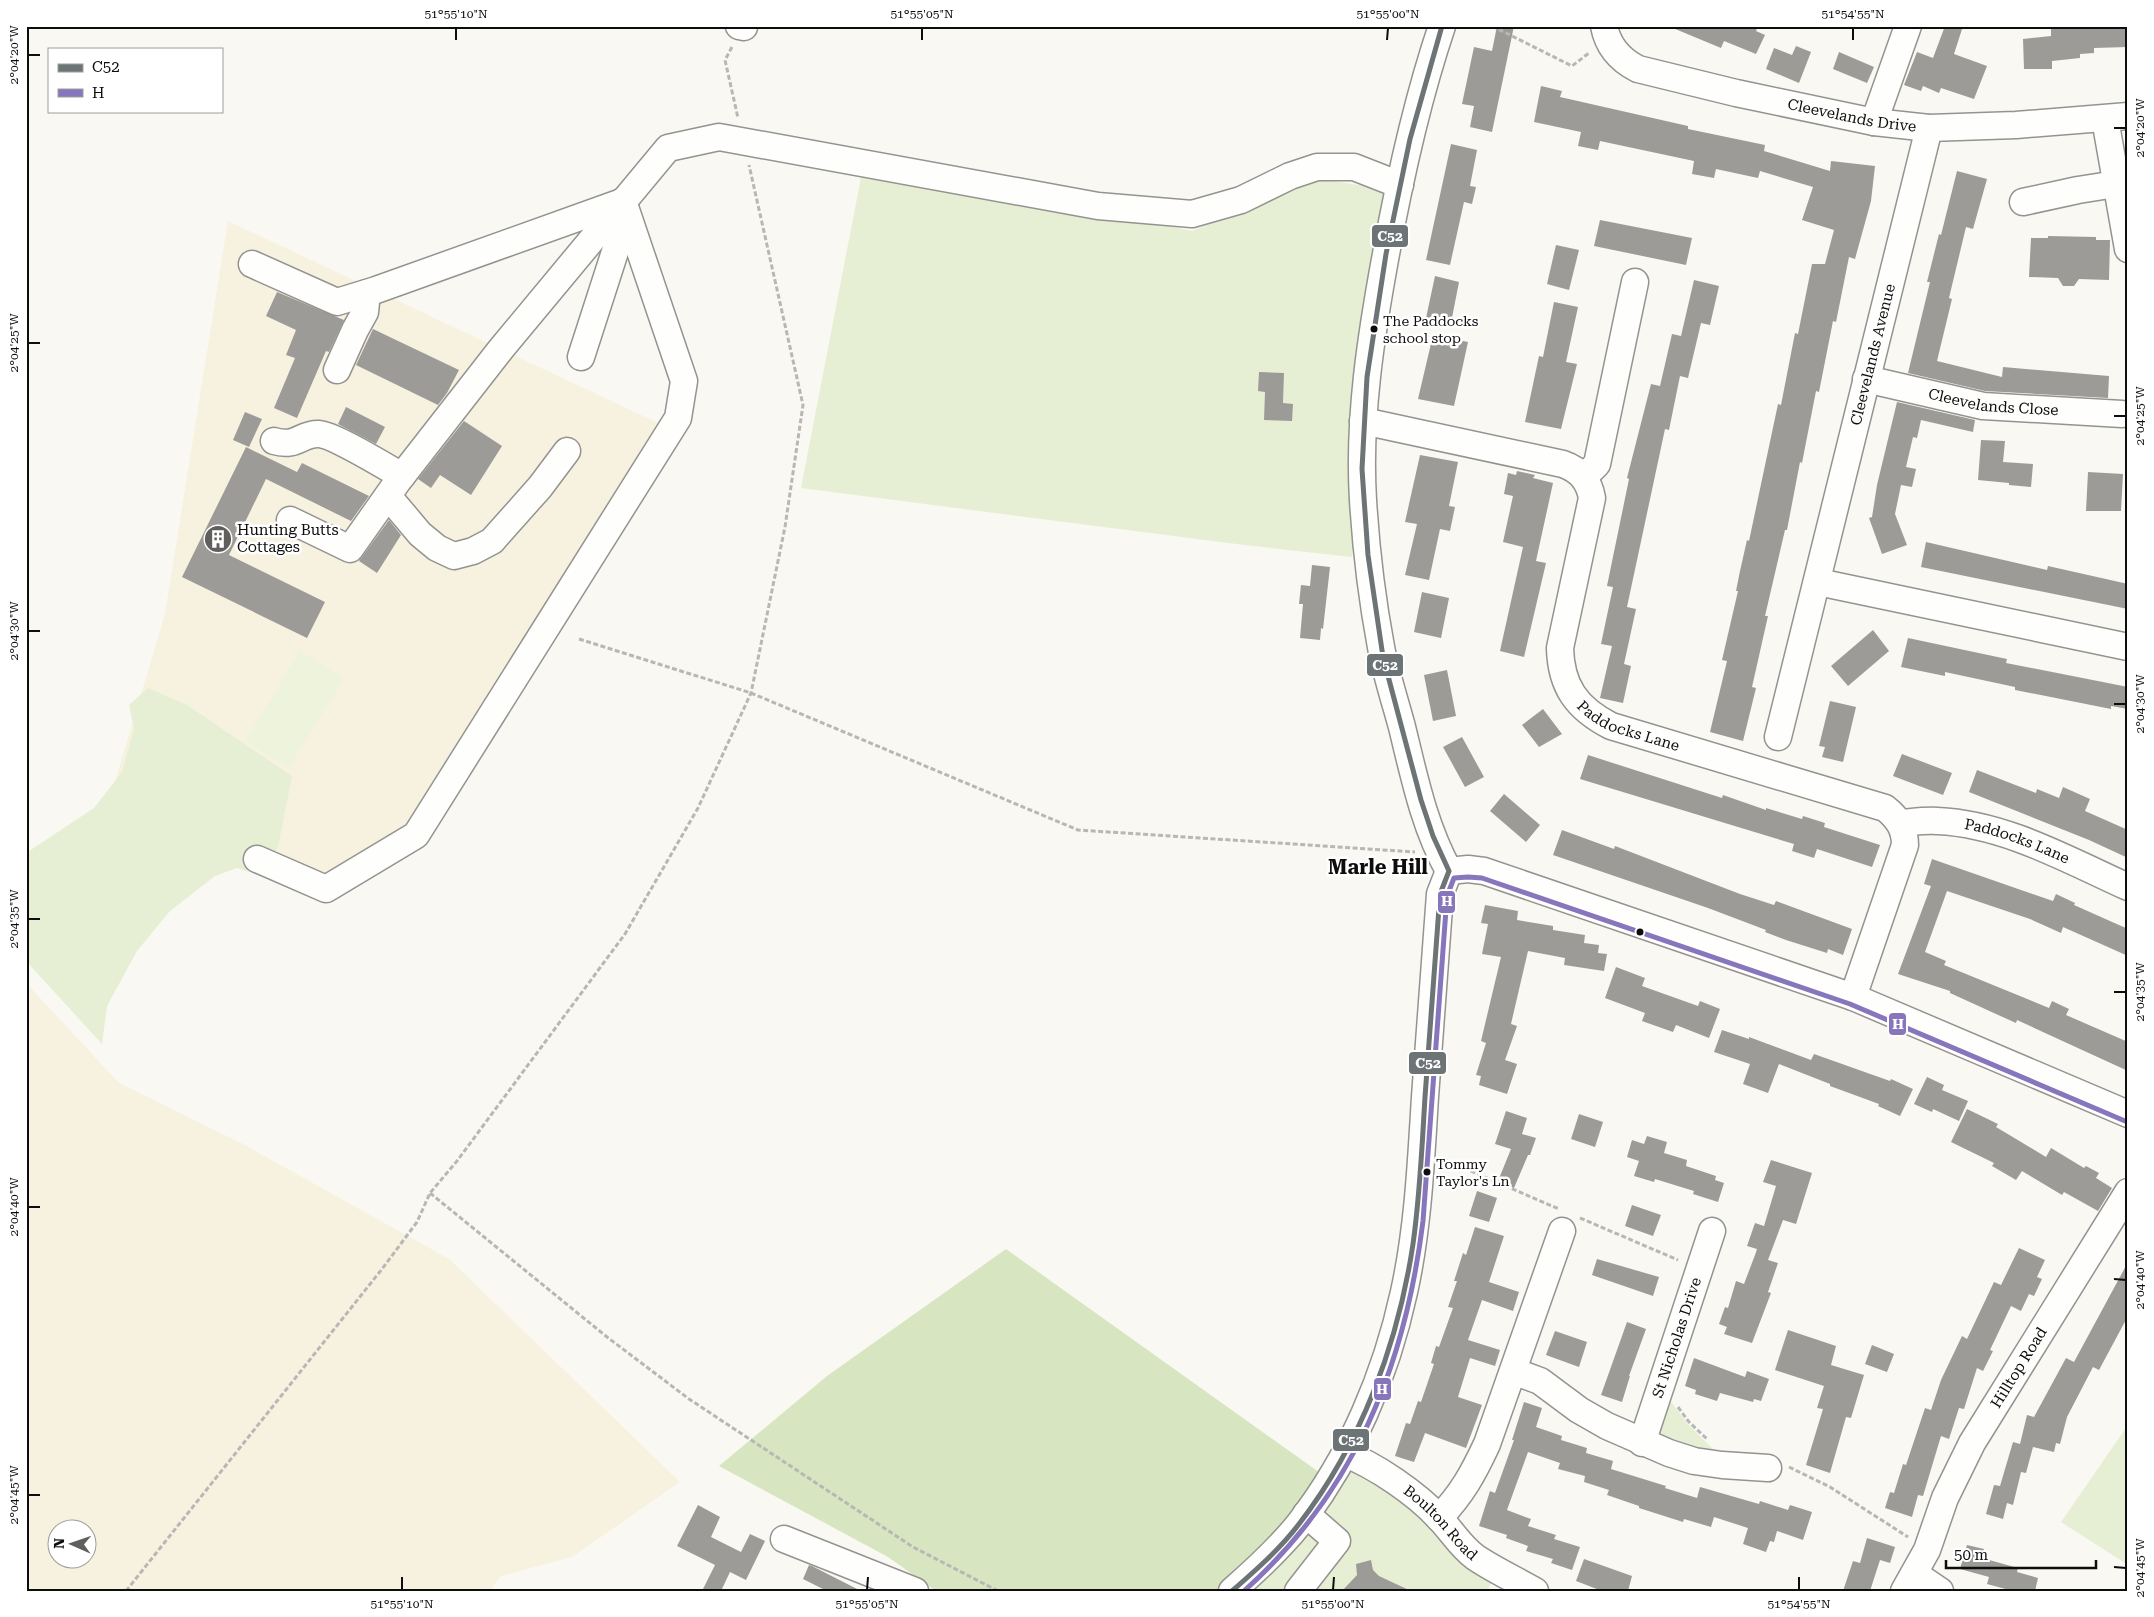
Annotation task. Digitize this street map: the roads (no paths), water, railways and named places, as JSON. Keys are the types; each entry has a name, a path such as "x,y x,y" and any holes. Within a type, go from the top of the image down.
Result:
{"street":[{"path":"1232,1591 1273,1553 1306,1514 1330,1480 1345,1454 1381,1371 1404,1293 1412,1252 1422,1150 1440,894 1444,863 1426,820 1381,648 1370,575 1363,500 1363,421 1374,326 1400,185 1416,117 1442,26"},
{"path":"1874,122 1908,26"},
{"name":"Cleevelands Drive","path":"1606,32 1620,57 1638,69 1736,93 1874,122 1929,128 2016,125 2116,117"},
{"path":"2116,117 2116,184 2128,249"},
{"name":"Cleevelands Avenue","path":"1778,737 1818,582 1866,379 1929,128"},
{"path":"290,520 350,549 395,486 518,329 668,148 719,137 1098,206 1192,214 1241,200 1290,176 1317,167 1354,167 1400,185"},
{"path":"2023,202 2116,184"},
{"path":"252,264 337,302 368,293 623,202"},
{"path":"581,357 622,230 623,202"},
{"path":"257,858 326,889 416,835 678,418 684,382 623,202"},
{"path":"1363,421 1563,464 1571,467 1584,477 1597,464 1635,282"},
{"path":"337,370 365,312 368,293"},
{"name":"Cleevelands Close","path":"1866,379 1984,406 2122,414"},
{"path":"274,441 283,444 296,442 306,436 319,434 337,441 395,486 420,534 437,548 454,556 473,551 492,541 540,487 568,451"},
{"name":"Paddocks Lane","path":"1584,477 1591,491 1592,498 1560,648 1560,661 1568,688 1586,710 1611,726 1885,808 1900,823 1938,821 1990,830 2046,850 2128,887"},
{"path":"1818,582 2128,647"},
{"path":"1853,997 1905,845 1905,838 1900,823"},
{"path":"1444,863 1484,871 1853,997 2128,1114"},
{"name":"Hilltop Road","path":"1910,1582 1927,1550 1945,1498 1972,1443 2128,1192"},
{"path":"1439,1518 1458,1498 1473,1475 1487,1444 1562,1231"},
{"name":"St Nicholas Drive","path":"1642,1443 1712,1231"},
{"path":"1513,1371 1540,1381 1579,1410 1606,1426 1642,1443 1694,1461 1768,1468"},
{"name":"Boulton Road","path":"1345,1454 1361,1460 1378,1470 1439,1518 1458,1542 1476,1557 1535,1591"},
{"path":"1298,1591 1337,1541 1306,1514"},
{"path":"784,1539 869,1582 915,1591"},
{"path":"1910,1582 1940,1591"}],"place":[{"name":"The Paddocks school stop","path":"1374,329"},
{"name":"Hunting Butts Cottages","path":"218,539"},
{"name":"Tommy Taylor's Ln","path":"1427,1172"}],"district":[{"name":"Marle Hill","path":"1378,867"}]}
